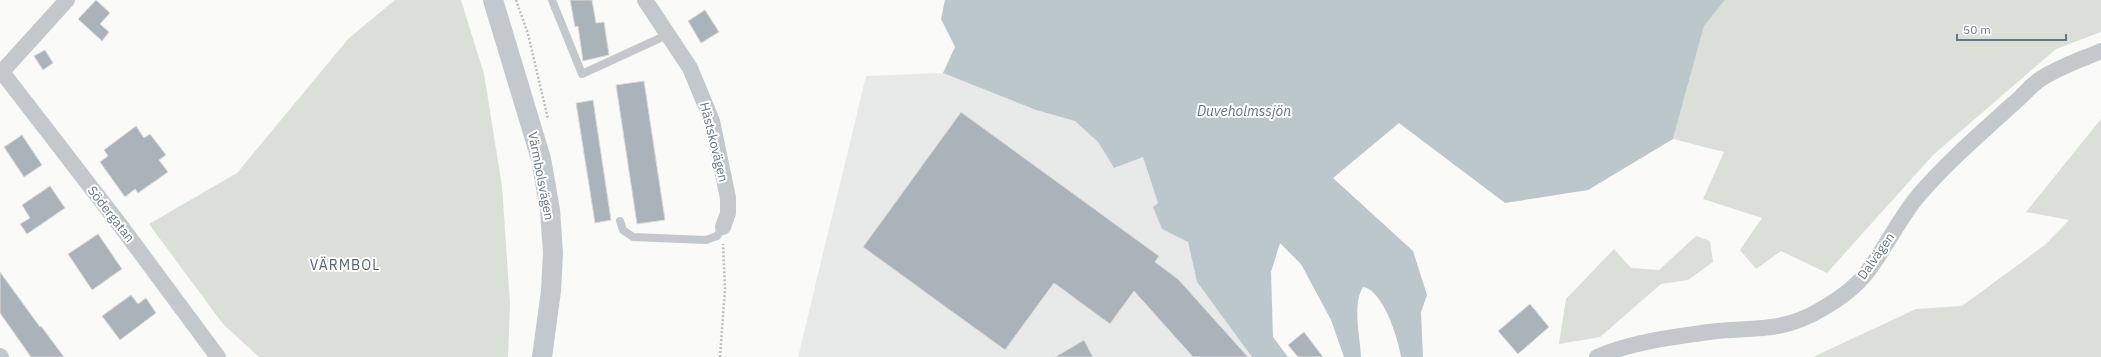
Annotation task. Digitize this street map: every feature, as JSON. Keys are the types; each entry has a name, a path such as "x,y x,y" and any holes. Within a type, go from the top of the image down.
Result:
{"street":[{"path":"1,73 67,0"},
{"name":"Värmbolsvägen","path":"493,0 541,160 550,210 552,253 551,291 542,357"},
{"name":"Hästskovägen","path":"645,0 690,68 712,121 728,198 728,214 723,228"},
{"name":"Dalvägen","path":"1597,357 1635,345 1710,332 1759,330 1778,327 1819,311 1842,296 1868,272 1918,196 1945,167 1995,119 2038,80 2072,62 2101,51"},
{"name":"Södergatan","path":"1,73 120,224 218,357"}],"lane":[{"path":"552,0 582,74 668,34"},
{"path":"620,222 622,230 633,237 706,240 717,236 723,228"}],"path":[{"path":"720,357 725,289 723,228"}],"shaded area":[{"path":"395,0 461,0 484,74 502,186 510,304 508,357 259,357 223,324 149,224 237,173 349,38"},
{"path":"1725,0 2101,0 2101,32 2056,49 1933,155 1827,273 1781,251 1756,269 1740,250 1762,218 1703,199 1724,152 1673,139 1704,26"},
{"path":"943,73 1036,110 1075,121 1098,142 1114,168 1143,156 1158,203 1162,229 1188,242 1197,282 1252,357 798,357 866,76"},
{"path":"2101,119 2101,357 1813,357 1916,309 1962,306 2045,245 2069,220 2026,212"},
{"path":"1696,236 1710,241 1713,262 1688,280 1661,284 1600,337 1559,344 1566,299 1614,249 1631,268 1659,270"}],"water":[{"name":"Duveholmssjön","path":"945,0 1725,0 1704,26 1673,139 1588,190 1505,203 1399,123 1333,178 1413,251 1427,295 1421,312 1423,357 1401,357 1397,338 1383,305 1370,290 1363,287 1360,294 1357,312 1361,357 1344,357 1331,320 1301,264 1280,243 1271,272 1273,337 1288,357 1252,357 1197,282 1188,242 1162,229 1153,207 1158,203 1143,157 1114,168 1098,142 1075,121 1036,110 943,73 955,47 941,19"}],"building":[{"path":"96,0 110,13 100,24 109,32 102,41 78,19"},
{"path":"570,0 592,0 596,23 604,22 609,55 583,61 578,26 575,27"},
{"path":"705,10 719,32 701,43 688,21"},
{"path":"45,50 53,63 43,70 34,56"},
{"path":"644,81 665,220 637,224 616,85"},
{"path":"593,100 611,220 595,223 576,103"},
{"path":"961,112 1159,256 1155,262 1178,279 1248,357 1193,357 1134,291 1110,324 1054,283 1005,350 863,247"},
{"path":"136,126 144,138 150,134 166,155 159,160 168,172 138,193 135,189 125,197 100,162 108,156 104,150"},
{"path":"22,135 42,165 24,177 4,147"},
{"path":"50,186 65,208 27,234 20,224 30,218 22,205"},
{"path":"98,234 122,269 92,290 68,254"},
{"path":"0,272 64,357 31,357 0,313"},
{"path":"131,295 138,304 146,298 156,313 120,340 102,316"},
{"path":"1530,304 1549,327 1518,354 1498,331"},
{"path":"1304,332 1323,357 1298,357 1288,345"},
{"path":"1084,340 1093,357 1055,357"}],"district":[{"name":"VÄRMBOL","path":"345,265"}]}
